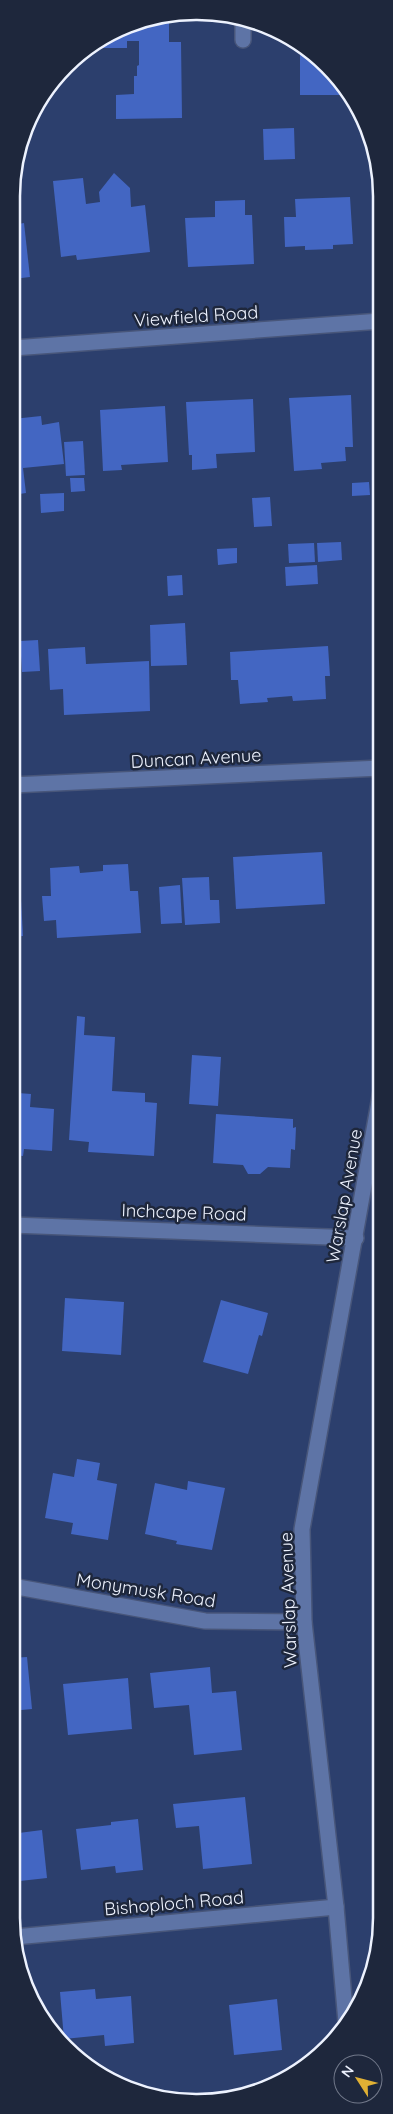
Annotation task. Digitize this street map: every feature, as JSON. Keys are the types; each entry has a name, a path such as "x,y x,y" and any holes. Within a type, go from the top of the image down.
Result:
{"street":[{"path":"243,26 243,40"},
{"name":"Viewfield Road","path":"20,347 373,322"},
{"name":"Duncan Avenue","path":"20,785 373,768"},
{"name":"Warslap Avenue","path":"345,2012 336,1907 304,1622 302,1529 373,1138"},
{"name":"Inchcape Road","path":"20,1225 356,1238"},
{"name":"Monymusk Road","path":"20,1587 205,1621 304,1622"},
{"name":"Bishoploch Road","path":"21,1936 336,1907"}],"building":[{"path":"169,22 169,42 181,42 182,118 116,119 116,95 134,94 134,76 137,76 137,66 139,65 139,41 127,41 127,48 103,48 129,33"},
{"path":"300,53 329,80 340,95 300,95"},
{"path":"294,128 295,159 264,160 263,129"},
{"path":"114,173 130,188 131,207 145,205 150,252 77,260 76,255 61,257 53,181 83,178 86,204 100,202 99,192"},
{"path":"350,197 353,244 333,245 333,249 305,250 305,246 285,247 284,217 296,217 295,199"},
{"path":"245,200 245,215 252,215 254,264 188,267 185,218 215,217 215,201"},
{"path":"24,223 30,277 20,278 20,224"},
{"path":"351,395 353,447 345,447 346,461 321,463 322,469 294,471 289,398"},
{"path":"253,399 255,452 216,454 217,468 192,470 192,455 189,455 186,402"},
{"path":"165,406 168,462 121,465 122,470 103,471 100,410"},
{"path":"41,416 42,425 59,422 64,464 23,468 26,493 20,494 20,418"},
{"path":"83,441 85,475 66,476 64,442"},
{"path":"70,478 84,478 85,491 71,492"},
{"path":"369,482 370,495 352,496 352,483"},
{"path":"64,493 64,511 41,513 40,494"},
{"path":"270,497 272,526 254,527 252,498"},
{"path":"341,542 342,560 318,562 317,543"},
{"path":"314,543 315,562 289,563 288,544"},
{"path":"237,548 237,563 218,565 217,549"},
{"path":"317,565 318,584 286,586 285,567"},
{"path":"182,575 183,595 168,596 167,576"},
{"path":"185,623 187,665 151,666 150,625"},
{"path":"38,640 40,671 22,672 20,641"},
{"path":"328,646 330,676 325,676 326,699 293,701 292,696 267,698 268,702 240,704 238,680 231,680 230,652"},
{"path":"85,647 86,664 149,661 150,711 64,715 63,689 50,690 48,649"},
{"path":"322,852 325,904 236,909 233,857"},
{"path":"128,864 130,891 138,891 141,933 57,938 56,920 44,921 42,896 51,896 50,868 79,866 80,873 103,871 103,865"},
{"path":"209,877 210,900 219,900 220,923 185,925 182,878"},
{"path":"180,885 182,923 161,924 159,887"},
{"path":"20,900 23,936 20,936"},
{"path":"77,1016 85,1017 84,1035 115,1037 112,1091 145,1093 145,1102 157,1103 154,1156 88,1152 89,1142 69,1140"},
{"path":"192,1055 221,1057 218,1106 189,1104"},
{"path":"20,1093 31,1094 30,1107 54,1109 52,1151 24,1149 23,1156 20,1156"},
{"path":"216,1114 293,1119 293,1128 296,1127 295,1150 291,1149 290,1168 268,1167 260,1174 248,1174 243,1165 213,1163"},
{"path":"65,1298 124,1302 121,1355 62,1351"},
{"path":"221,1300 268,1313 262,1336 259,1335 248,1374 203,1362"},
{"path":"77,1459 100,1463 97,1480 117,1484 108,1540 71,1534 73,1523 45,1518 53,1473 74,1477"},
{"path":"188,1481 225,1488 212,1550 176,1544 177,1541 145,1534 155,1483 187,1490"},
{"path":"20,1657 27,1657 32,1709 20,1710"},
{"path":"210,1667 212,1693 236,1691 242,1750 194,1755 189,1705 154,1708 150,1673"},
{"path":"128,1678 132,1729 68,1735 63,1684"},
{"path":"245,1797 252,1864 203,1869 199,1826 176,1828 173,1804"},
{"path":"138,1819 143,1870 116,1873 115,1866 81,1870 76,1829 111,1825 111,1822"},
{"path":"42,1830 47,1878 20,1881 20,1833"},
{"path":"95,1989 96,1999 131,1996 134,2043 105,2046 104,2035 69,2039 64,2033 60,1992"},
{"path":"277,1999 282,2050 234,2055 229,2005"}]}
